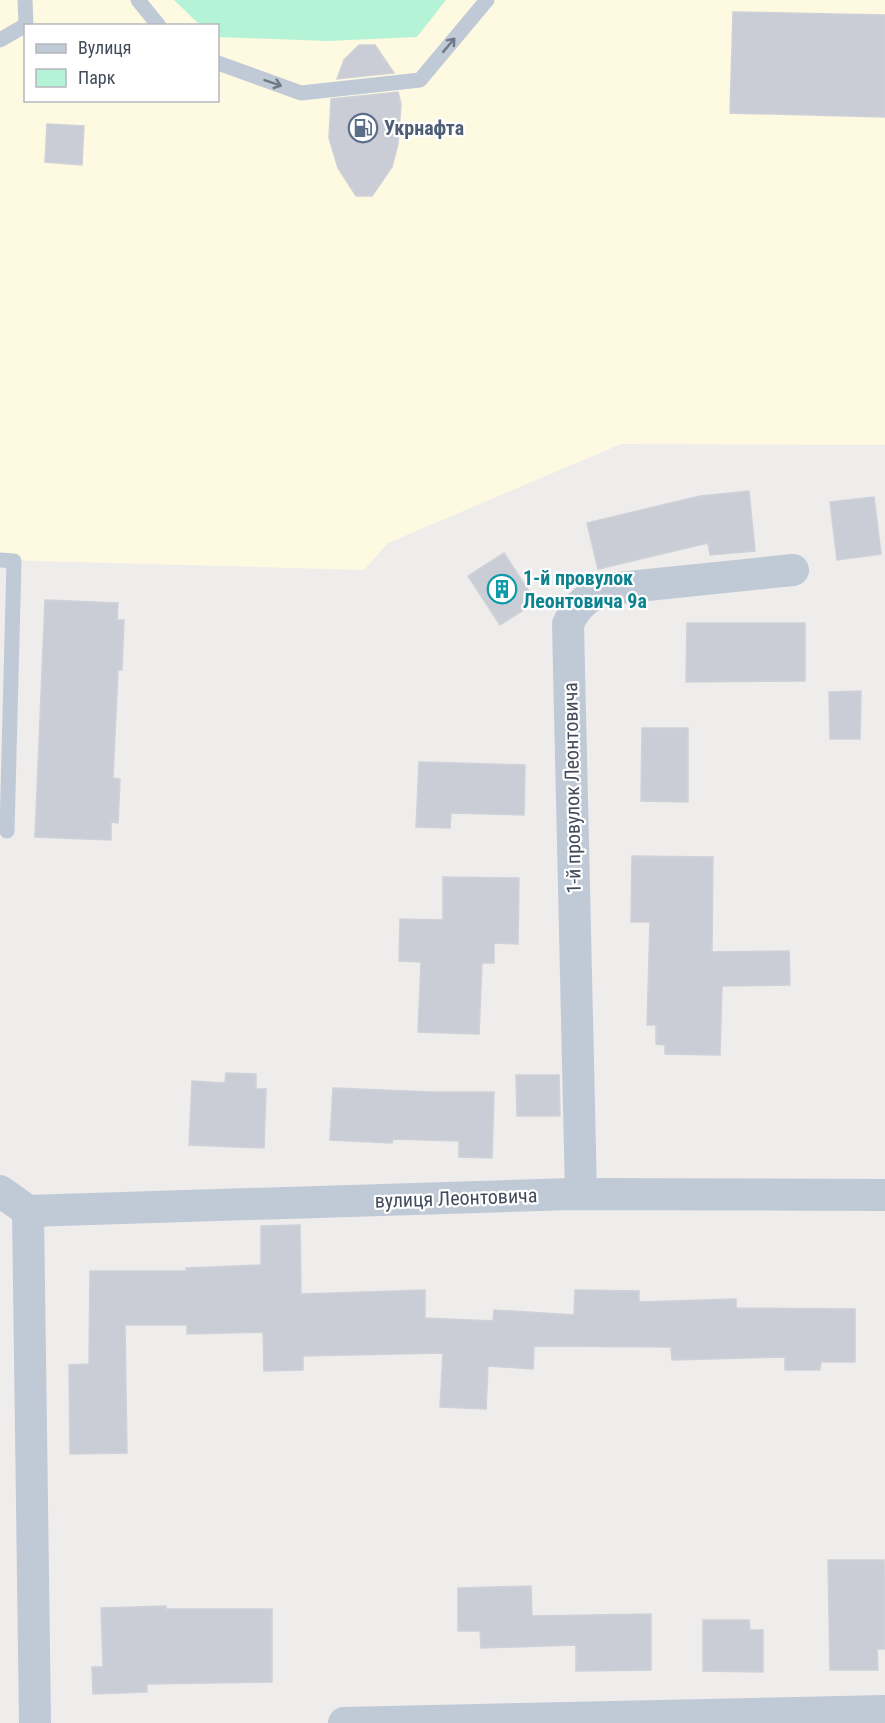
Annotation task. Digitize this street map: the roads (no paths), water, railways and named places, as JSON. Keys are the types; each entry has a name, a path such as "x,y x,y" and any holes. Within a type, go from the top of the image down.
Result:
{"street":[{"name":"1-й провулок Леонтовича","path":"581,1194 568,624 582,601 609,589 793,570"},
{"path":"0,1191 28,1211 35,1723"},
{"name":"вулиця Леонтовича","path":"28,1211 581,1194 885,1195"},
{"path":"344,1723 885,1711"}],"lane":[{"path":"25,0 26,24"},
{"path":"138,0 157,24"},
{"path":"219,63 301,93 420,80 486,0"},
{"path":"0,40 24,26"},
{"path":"0,560 14,561 7,831"}],"place":[{"name":"Укрнафта","path":"363,128"},
{"name":"1-й провулок Леонтовича 9а","path":"502,589"}]}
